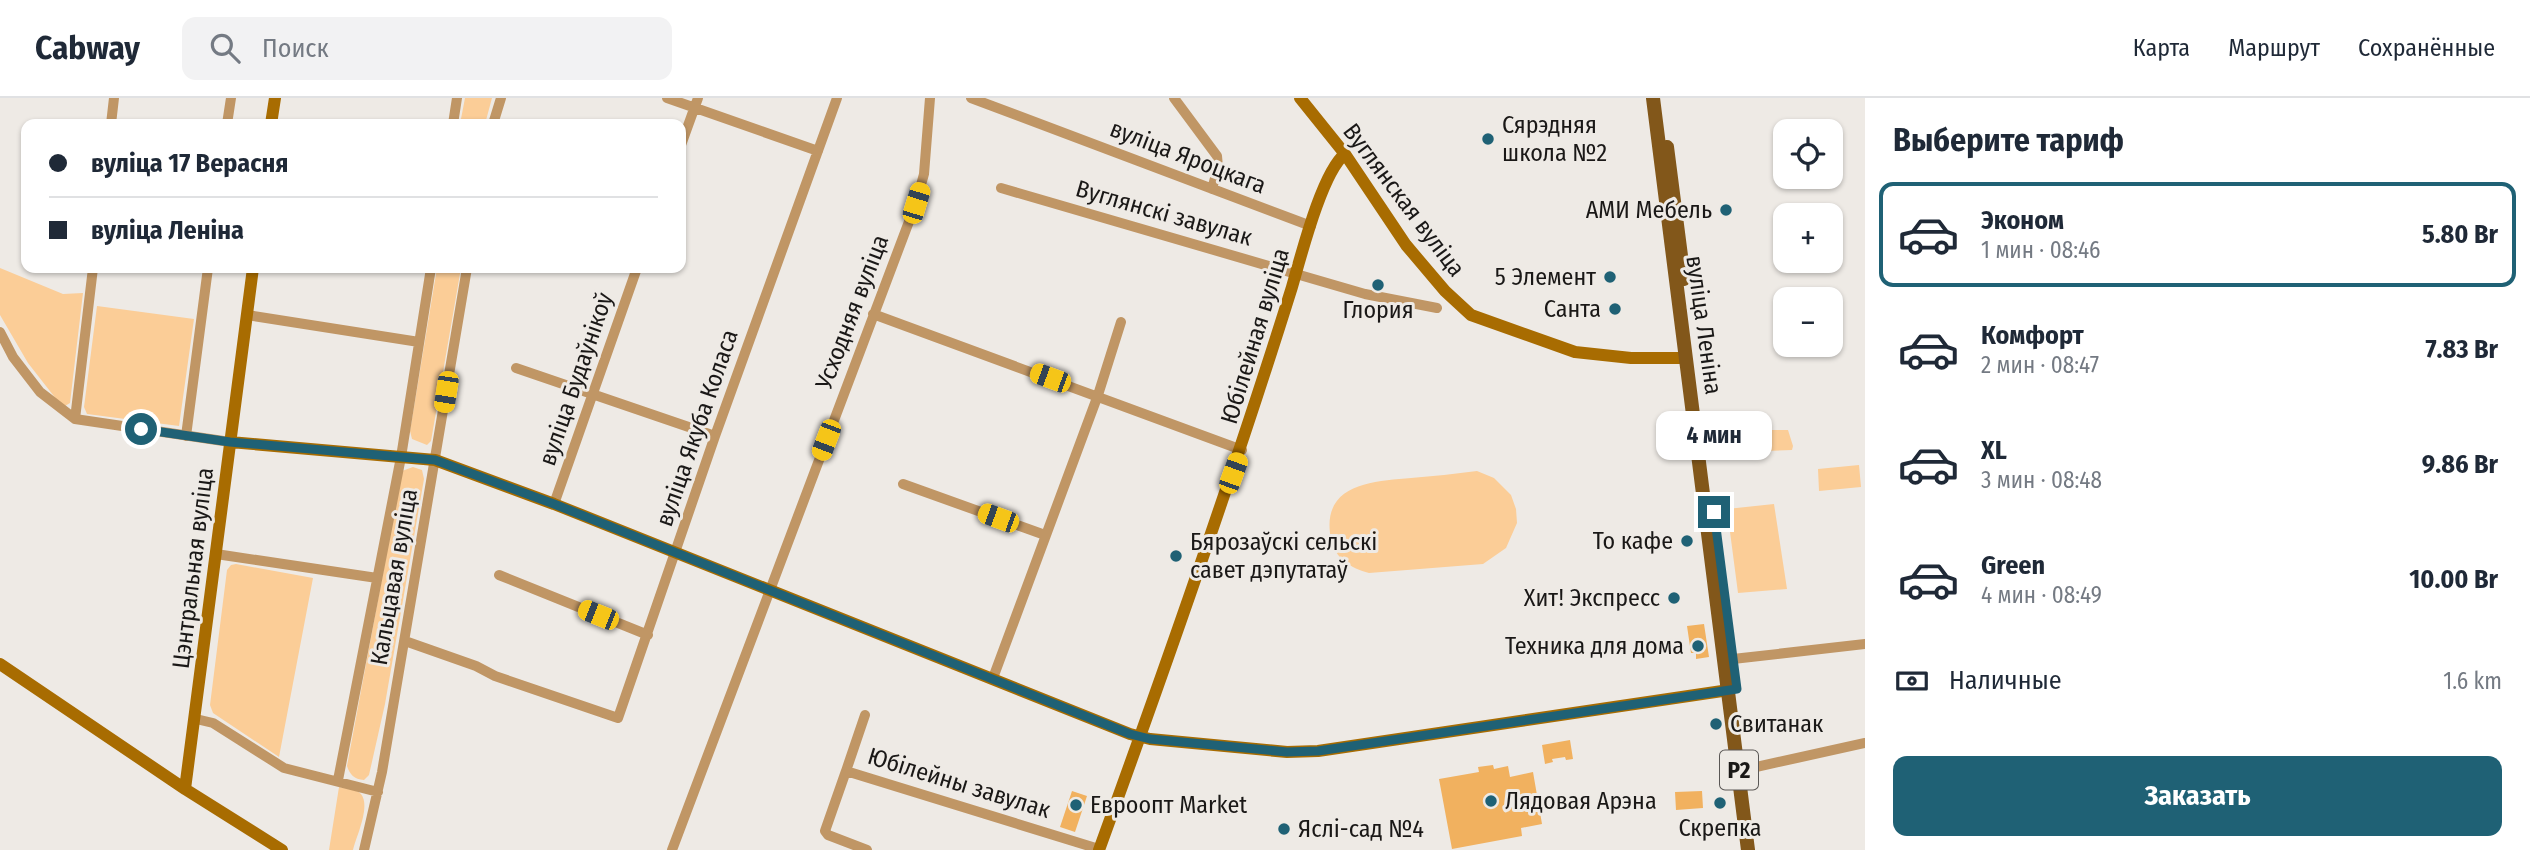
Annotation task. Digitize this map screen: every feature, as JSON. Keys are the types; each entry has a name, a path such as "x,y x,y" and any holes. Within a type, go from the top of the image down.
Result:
{"main road":[{"name":"вуліца Леніна","path":"1653,98 1690,358 1743,770 1757,850"},
{"name":"вуліца Леніна","path":"1661,98 1690,358"},
{"name":"вуліца Леніна","path":"1743,770 1748,850"}],"street":[{"path":"112,119 114,98"},
{"path":"228,119 231,98"},
{"path":"272,119 275,98"},
{"path":"454,119 457,98"},
{"path":"495,119 501,98"},
{"path":"667,98 696,103 818,151"},
{"name":"вуліца Якуба Коласа","path":"405,641 476,666 495,676 618,718 715,436 837,98"},
{"name":"Усходняя вуліца","path":"672,850 924,174 930,98"},
{"name":"вуліца Яроцкага","path":"971,98 1311,226"},
{"path":"1174,98 1217,156 1218,167 1212,188"},
{"name":"Вуглянская вуліца","path":"1300,98 1345,154 1406,245 1445,291 1471,315 1574,352 1631,358 1690,358"},
{"path":"686,131 696,103"},
{"name":"Юбілейная вуліца","path":"1099,849 1241,450 1311,226 1334,166 1345,154"},
{"name":"Вуглянскі завулак","path":"1001,188 1365,295 1437,308"},
{"path":"75,419 92,273"},
{"path":"186,436 207,273"},
{"name":"Цэнтральная вуліца","path":"185,789 252,273"},
{"path":"338,780 401,457 429,273"},
{"name":"Кальцавая вуліца","path":"364,850 378,792 405,641 466,273"},
{"name":"вуліца Будаўнікоў","path":"554,504 635,273"},
{"path":"873,314 1241,450"},
{"path":"247,315 419,342"},
{"path":"993,678 1098,396 1121,322"},
{"path":"0,332 13,356 40,392 63,413 75,419 230,442 435,460 554,504 1140,737 1287,752 1318,751 1733,690"},
{"path":"516,368 715,436"},
{"path":"903,484 1045,536"},
{"path":"216,554 377,578"},
{"path":"499,575 648,635"},
{"path":"1729,660 1865,644"},
{"path":"0,664 185,789 282,850"},
{"name":"Юбілейны завулак","path":"865,715 825,831 828,835 867,850"},
{"path":"196,719 212,723 284,768 378,792"},
{"path":"1743,770 1865,743"},
{"name":"Юбілейны завулак","path":"846,771 1099,849"}],"shaded area":[{"path":"465,98 492,98 486,119 461,119"},
{"path":"0,268 63,294 83,293 70,403 65,406 60,404 28,363 0,315"},
{"path":"436,273 460,273 431,441 427,445 412,439 410,431"},
{"path":"97,306 194,319 179,426 87,414 84,407"},
{"path":"1762,430 1788,430 1792,450 1765,451"},
{"path":"1859,465 1861,487 1819,491 1818,469"},
{"path":"413,467 422,470 424,479 385,704 369,775 364,780 353,776 347,766 402,471"},
{"path":"1477,471 1494,478 1511,495 1517,523 1506,548 1483,564 1369,573 1350,565 1336,552 1331,539 1330,521 1333,507 1341,496 1352,489 1380,481"},
{"path":"1774,504 1787,589 1738,593 1727,509"},
{"path":"236,564 313,578 279,757 213,713 210,705 227,570"},
{"path":"339,787 356,791 364,799 364,814 353,850 329,850"}],"building":[{"name":"Техника для дома","path":"1704,624 1709,657 1696,659 1696,653 1691,653 1687,626"},
{"path":"1570,740 1573,759 1552,759 1553,762 1545,764 1542,745"},
{"name":"Лядовая Арэна","path":"1493,765 1494,769 1508,766 1510,777 1533,772 1542,824 1521,828 1522,836 1452,849 1439,779 1479,772 1478,767"},
{"name":"Евроопт Market","path":"1072,791 1087,796 1075,832 1060,827"},
{"path":"1702,791 1703,808 1676,810 1675,792"}],"place":[{"name":"Сярэдняя школа №2","path":"1488,139"},
{"name":"АМИ Мебель","path":"1726,210"},
{"name":"5 Элемент","path":"1610,277"},
{"name":"Глория","path":"1378,285"},
{"name":"Санта","path":"1615,309"},
{"name":"То кафе","path":"1687,541"},
{"name":"Бярозаўскі сельскі савет дэпутатаў","path":"1176,556"},
{"name":"Хит! Экспресс","path":"1674,598"},
{"name":"Техника для дома","path":"1698,646"},
{"name":"Свитанак","path":"1716,724"},
{"name":"Лядовая Арэна","path":"1491,801"},
{"name":"Скрепка","path":"1720,803"},
{"name":"Евроопт Market","path":"1076,805"},
{"name":"Яслі-сад №4","path":"1284,829"}],"route":[{"path":"141,429 230,442 435,460 554,504 1130,734 1150,739 1287,752 1358,747 1598,708 1737,689 1714,512"}]}
